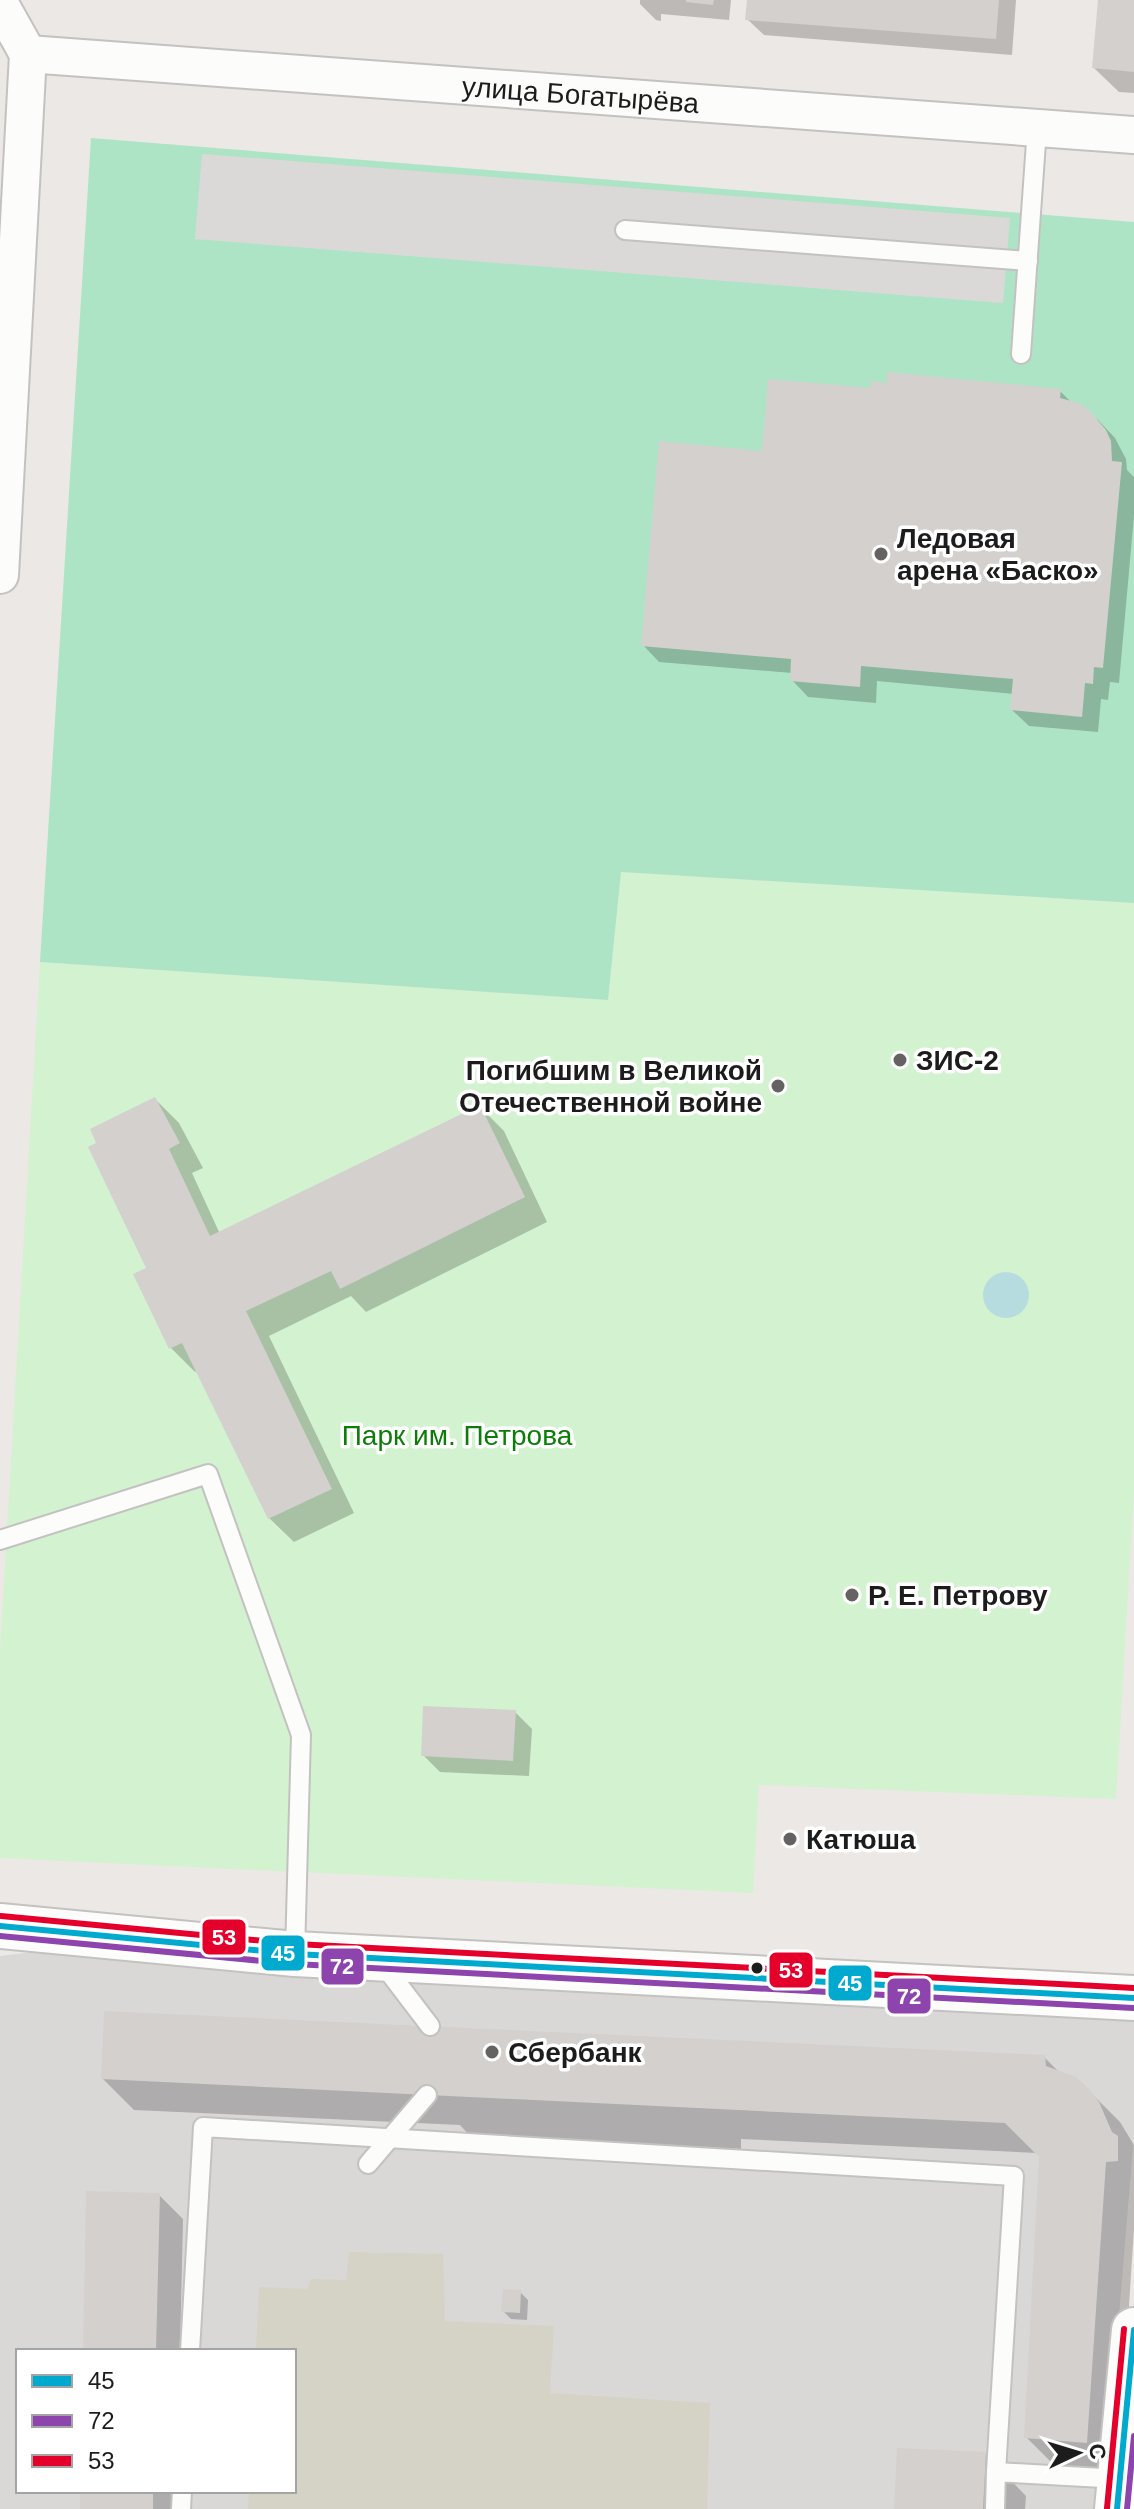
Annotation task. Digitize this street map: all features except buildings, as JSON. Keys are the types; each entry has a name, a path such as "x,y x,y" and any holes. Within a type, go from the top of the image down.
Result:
{"street":[{"path":"0,4 28,54 0,575"},
{"name":"улица Богатырёва","path":"28,54 1134,135"},
{"path":"0,1926 295,1954 1134,1998"},
{"path":"1119,2494 1134,2330"}],"lane":[{"path":"1021,354 1037,128"},
{"path":"625,230 1028,261"},
{"path":"0,1540 208,1474 301,1735 295,1954"},
{"path":"377,1957 430,2026"},
{"path":"368,2164 427,2095"},
{"path":"190,2349 203,2127 1014,2176 995,2509"},
{"path":"996,2472 1119,2494"}],"shaded area":[{"path":"202,154 1010,218 1003,303 195,239"},
{"path":"33,1952 1124,2012 1134,2015 1134,2134 1103,2509 0,2509 0,1956"},
{"path":"349,2252 443,2254 445,2321 554,2326 550,2393 710,2403 707,2509 248,2509 249,2493 296,2493 296,2349 256,2349 259,2287 307,2289 311,2279 346,2280"}],"green space":[{"path":"91,138 1134,222 1134,903 621,872 608,1000 40,962"},
{"name":"Парк им. Петрова","path":"621,872 1134,903 1134,1490 1116,1799 759,1785 753,1893 0,1858 0,1651 40,962 608,1000"}],"water":[{"path":"1006,1272 1015,1273 1022,1279 1028,1286 1028,1304 1022,1311 1015,1317 1006,1318 997,1317 990,1311 984,1304 983,1295 984,1286 990,1279 997,1273"}],"transit line":[{"name":"53","path":"1,1916 296,1944 1134,1988"},
{"name":"45","path":"0,1926 295,1954 1134,1998"},
{"name":"72","path":"0,1936 294,1964 1133,2008"},
{"name":"53","path":"1107,2508 1124,2329"},
{"name":"45","path":"1117,2509 1134,2330"},
{"name":"72","path":"1127,2509 1134,2436"}],"place":[{"name":"Ледовая арена «Баско»","path":"881,554"},
{"name":"ЗИС-2","path":"900,1060"},
{"name":"Погибшим в Великой Отечественной войне","path":"778,1086"},
{"name":"Р. Е. Петрову","path":"852,1595"},
{"name":"Катюша","path":"790,1839"},
{"name":"Сбербанк","path":"492,2052"}]}
